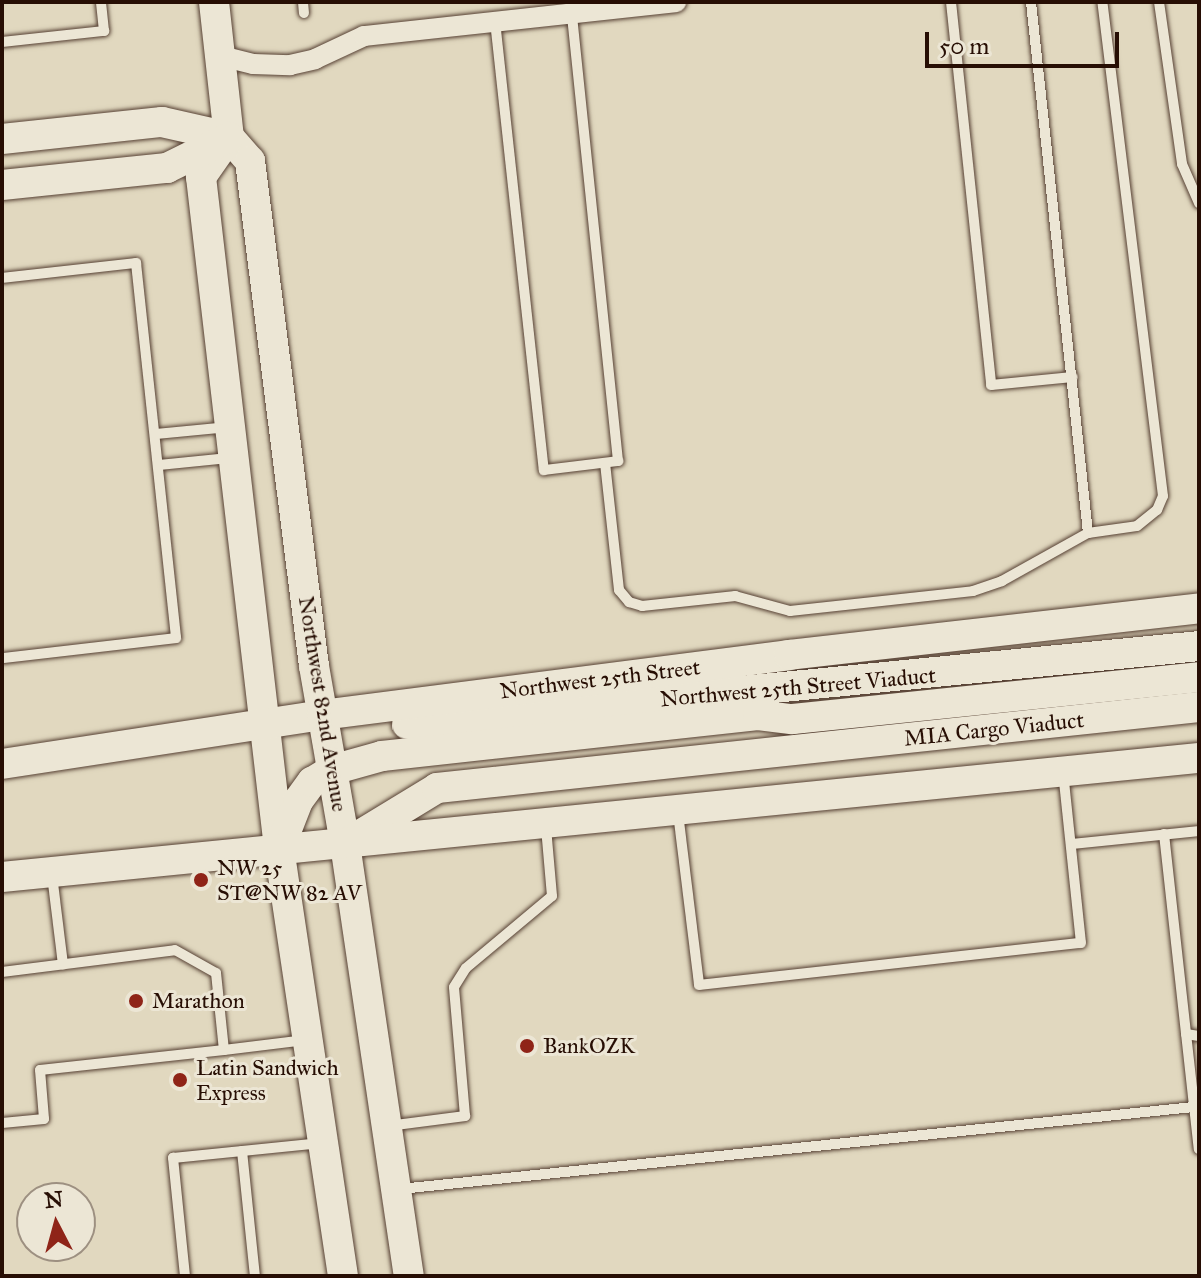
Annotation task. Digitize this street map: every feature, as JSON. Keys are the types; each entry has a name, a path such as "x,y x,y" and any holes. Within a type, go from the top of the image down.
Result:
{"main road":[{"name":"Northwest 82nd Avenue","path":"214,2 229,137 250,161 322,715 345,844 409,1276"},
{"path":"2,139 162,122 229,137"},
{"path":"2,185 167,168 229,137"},
{"path":"229,137 201,177 279,848 343,1276"},
{"name":"Northwest 25th Street","path":"2,764 322,715 804,653 1199,608"},
{"name":"Northwest 25th Street Viaduct","path":"322,715 400,724 1199,646"},
{"path":"279,848 298,801 312,782 332,770 404,753 758,715 793,719 1199,677"},
{"path":"758,715 829,684"},
{"name":"MIA Cargo Viaduct","path":"345,844 437,788 1199,707"},
{"path":"2,877 1199,758"}],"street":[{"path":"221,56 253,64 290,65 315,59 364,36 676,2"}],"lane":[{"path":"2,42 104,31 101,2"},
{"path":"951,2 991,385 1073,377"},
{"path":"1031,2 1088,533"},
{"path":"605,463 619,590 629,602 642,606 735,596 790,611 973,591 1002,581 1088,533 1137,526 1157,510 1163,496 1102,2"},
{"path":"1159,2 1182,164 1199,203"},
{"path":"495,21 544,470 618,461 572,13"},
{"path":"2,278 136,263 176,638 2,658"},
{"path":"156,434 231,427"},
{"path":"159,465 234,458"},
{"path":"677,811 699,985 1081,943 1063,772"},
{"path":"388,1126 465,1116 454,987 466,968 552,896 546,825"},
{"path":"1072,844 1199,831"},
{"path":"1164,834 1199,1149"},
{"path":"51,872 63,964"},
{"path":"2,972 175,950 216,973 224,1050"},
{"path":"1186,1034 1199,1036"},
{"path":"2,1123 44,1119 40,1070 308,1040"},
{"path":"397,1190 1194,1107"},
{"path":"185,1276 173,1158 323,1143"},
{"path":"242,1151 255,1276"}],"place":[{"name":"NW 25 ST@NW 82 AV","path":"201,880"},
{"name":"Marathon","path":"136,1001"},
{"name":"BankOZK","path":"527,1046"},
{"name":"Latin Sandwich Express","path":"180,1080"}]}
